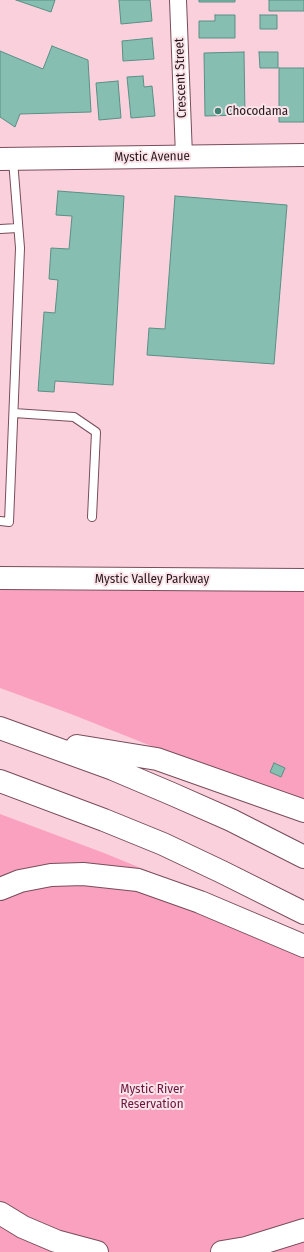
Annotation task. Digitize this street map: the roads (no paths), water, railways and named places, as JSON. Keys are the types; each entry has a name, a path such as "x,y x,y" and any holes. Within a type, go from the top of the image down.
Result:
{"main road":[{"name":"Mystic Avenue","path":"7,159 304,155"},
{"name":"Mystic Valley Parkway","path":"0,578 304,580"},
{"path":"0,728 113,769 172,794 231,820 304,857"},
{"path":"27,737 157,759 304,812"},
{"path":"0,781 155,841 222,872 304,914"},
{"path":"0,889 20,882 51,875 83,874 138,880 200,902 304,946"},
{"path":"0,1213 23,1227 56,1241 97,1252"},
{"path":"222,1252 246,1248 304,1230"}],"street":[{"name":"Crescent Street","path":"178,0 184,156"}],"lane":[{"path":"0,521 9,522 20,248 7,159"},
{"path":"0,229 18,228"},
{"path":"14,413 74,417 96,432 92,517"}],"place":[{"name":"Chocodama","path":"218,111"}],"park label":[{"name":"Mystic River Reservation","path":"152,1096"}]}
